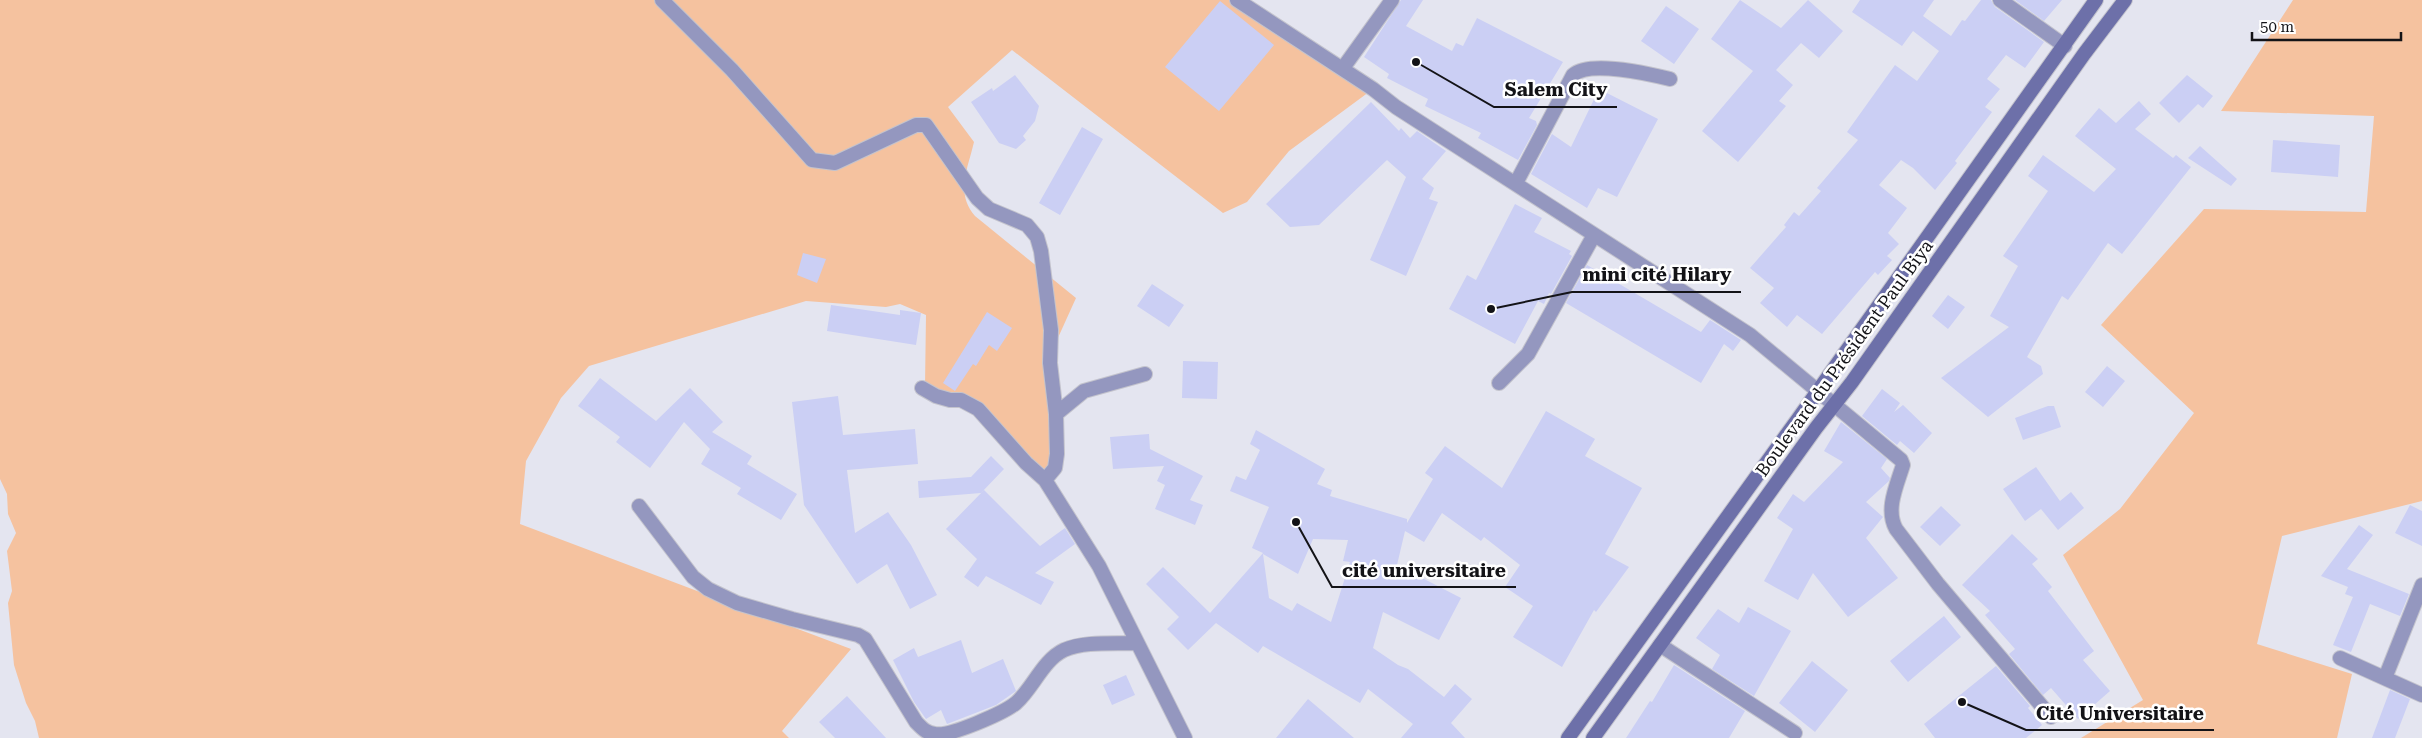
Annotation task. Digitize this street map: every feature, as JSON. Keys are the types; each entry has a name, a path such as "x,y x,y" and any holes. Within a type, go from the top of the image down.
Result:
{"main road":[{"name":"Boulevard du Président Paul Biya","path":"1568,738 2065,46 2096,0"},
{"name":"Boulevard du Président Paul Biya","path":"1593,738 1836,404 2084,54 2125,0"}],"street":[{"path":"662,0 732,70 812,160 835,163 916,125 926,125 978,198 989,208 1032,229 1037,237 1042,259 1051,330 1050,363 1056,414 1057,454 1055,468 1045,480"},
{"path":"1236,0 1343,68 1396,107 1750,335 1836,404 1901,460 1903,465 1891,509 1891,519 1896,529 1938,584 2051,717"},
{"path":"1343,68 1392,0"},
{"path":"2000,0 2065,46"},
{"path":"1516,183 1573,74 1578,71 1595,69 1640,72 1670,78"},
{"path":"1499,383 1528,354 1594,236"},
{"path":"1056,414 1084,391 1145,374"},
{"path":"922,388 936,396 950,400 961,400 978,409 1026,463 1045,480 1099,566 1185,738"},
{"path":"639,506 693,577 708,589 737,603 792,620 858,635 865,639 916,722 925,732 937,735 1005,711 1016,703 1044,669 1063,651 1079,645 1136,643"},
{"path":"2386,678 2422,585"},
{"path":"1660,645 1796,733"},
{"path":"2340,658 2422,694"}],"shaded area":[{"path":"0,0 1237,0 1373,89 1289,151 1247,202 1223,213 1012,50 948,107 974,142 966,171 964,189 969,207 975,216 1076,298 1052,351 1057,435 1045,480 978,409 925,386 926,315 900,304 886,307 806,301 589,366 561,398 526,461 520,524 851,649 782,731 789,738 39,738 35,721 26,703 14,665 8,603 12,591 7,551 16,533 8,514 7,494 0,479"},
{"path":"2293,0 2422,0 2422,501 2282,536 2257,644 2352,674 2337,738 2081,738 2143,700 2063,555 2120,509 2194,413 2101,325 2204,209 2366,212 2374,116 2221,111"}],"building":[{"path":"1401,0 1423,0 1406,26 1452,51 1456,43 1463,46 1477,18 1563,62 1529,118 1536,121 1537,125 1518,160 1478,138 1481,133 1425,106 1428,99 1387,78 1389,74 1364,57"},
{"path":"1740,0 1781,28 1808,0 1843,31 1819,58 1801,43 1776,70 1793,85 1779,101 1786,106 1738,162 1702,131 1753,71 1711,39"},
{"path":"1860,0 1934,0 1923,16 1951,36 1962,20 1965,21 1981,0 1991,0 1995,7 2044,42 2025,68 2006,55 1987,79 2000,89 1985,107 1992,112 1955,161 1957,163 1935,190 1913,168 1901,160 1879,185 1907,208 1888,233 1899,244 1887,256 1892,260 1878,275 1875,272 1822,334 1797,315 1787,327 1760,303 1774,288 1750,268 1786,227 1784,225 1794,212 1799,216 1821,191 1817,188 1858,140 1847,132 1895,65 1917,81 1939,51 1913,31 1902,46 1852,12"},
{"path":"2015,0 2062,0 2044,21"},
{"path":"1220,1 1274,45 1219,111 1165,67"},
{"path":"1666,6 1699,29 1674,64 1641,41"},
{"path":"1015,75 1039,106 1035,121 1023,136 1026,140 1016,149 999,143 971,102 992,88 993,91"},
{"path":"2187,75 2213,96 2203,108 2198,104 2179,123 2159,103"},
{"path":"1599,89 1658,119 1617,197 1598,188 1587,208 1531,174 1552,134 1571,147"},
{"path":"2139,101 2151,114 2135,129 2173,158 2176,155 2191,167 2122,254 2108,243 2068,300 2062,296 2027,357 2041,366 2043,374 1988,417 1941,378 2009,327 1990,316 2018,266 2003,256 2048,191 2028,176 2043,155 2094,192 2116,169 2075,136 2099,108 2116,123"},
{"path":"1371,102 1399,131 1401,128 1410,138 1417,131 1446,151 1422,179 1434,188 1429,199 1438,202 1406,276 1370,260 1406,177 1387,160 1319,225 1290,227 1266,204"},
{"path":"1082,127 1103,139 1060,215 1039,203"},
{"path":"2273,140 2340,145 2338,177 2271,172"},
{"path":"2200,146 2237,179 2231,186 2188,158"},
{"path":"1515,204 1542,218 1534,232 1571,251 1569,254 1572,256 1544,304 1538,301 1515,344 1449,309 1467,275 1476,280"},
{"path":"803,253 826,259 817,283 797,275"},
{"path":"1587,265 1701,332 1710,320 1741,340 1733,351 1724,344 1701,383 1566,303"},
{"path":"1152,284 1184,305 1169,327 1137,306"},
{"path":"1948,295 1965,307 1948,329 1932,316"},
{"path":"831,305 900,315 900,310 921,313 916,345 827,331"},
{"path":"987,312 1012,328 997,351 989,345 976,366 973,364 955,391 943,383"},
{"path":"1183,361 1218,362 1217,399 1182,398"},
{"path":"2107,366 2125,381 2103,407 2085,392"},
{"path":"600,378 656,421 690,388 723,422 712,432 752,456 747,464 797,494 781,520 737,494 741,488 701,464 710,449 684,422 650,468 616,442 620,437 578,406"},
{"path":"1882,389 1900,403 1894,412 1903,405 1932,433 1914,453 1900,441 1897,445 1862,416"},
{"path":"838,396 843,435 915,429 918,464 847,470 855,533 888,512 911,545 937,595 910,609 887,564 857,584 804,505 792,402"},
{"path":"2048,406 2054,406 2061,427 2023,440 2015,418"},
{"path":"1546,411 1595,439 1585,456 1642,488 1605,554 1629,567 1596,612 1594,610 1562,667 1513,637 1533,606 1505,587 1520,565 1484,537 1481,541 1442,513 1424,542 1405,531 1397,565 1461,598 1439,640 1383,612 1373,648 1398,665 1408,669 1444,697 1455,684 1472,699 1451,723 1465,738 1401,738 1413,724 1368,689 1360,703 1263,646 1258,653 1216,623 1188,650 1167,629 1179,617 1146,584 1163,567 1210,613 1263,553 1252,548 1269,507 1230,491 1236,476 1246,480 1260,450 1250,444 1256,430 1325,469 1317,484 1332,490 1330,496 1407,519 1407,523 1433,479 1425,473 1445,446 1502,488","holes":["1313,539 1348,540 1343,561 1350,562 1331,622 1297,603 1292,611 1269,598 1263,554 1298,574"]},
{"path":"1841,422 1887,459 1881,468 1890,478 1889,481 1866,502 1883,517 1866,538 1898,578 1848,617 1813,573 1798,600 1764,581 1793,529 1777,518 1793,494 1804,502 1843,462 1824,451"},
{"path":"1149,434 1150,449 1203,476 1190,500 1203,505 1195,525 1155,509 1165,485 1157,481 1164,466 1113,469 1110,437"},
{"path":"991,456 1004,469 981,493 919,498 918,481 971,477"},
{"path":"2036,467 2060,501 2071,492 2084,508 2058,530 2041,509 2025,521 2003,489"},
{"path":"984,490 1040,546 1065,528 1075,544 1035,573 1054,582 1041,605 986,576 978,587 964,577 977,559 946,529"},
{"path":"2410,505 2422,511 2422,546 2395,533"},
{"path":"1941,506 1961,525 1940,546 1920,527"},
{"path":"2359,525 2373,535 2347,569 2409,594 2400,616 2370,604 2351,652 2333,645 2353,597 2345,594 2348,587 2321,576"},
{"path":"2012,534 2038,559 2032,564 2052,587 2048,591 2094,651 2083,660 2110,691 2078,719 2051,688 2043,695 2009,654 2015,649 1985,615 1990,611 1962,585"},
{"path":"1748,607 1791,631 1754,696 1712,669 1720,655 1696,638 1718,609 1739,623"},
{"path":"1944,616 1961,637 1908,682 1890,661"},
{"path":"961,640 972,673 1003,659 1016,691 996,705 947,724 941,710 926,719 914,702 893,660 914,648 918,657"},
{"path":"1812,661 1848,690 1815,732 1779,703"},
{"path":"1674,665 1745,711 1729,738 1626,738 1650,701 1652,702"},
{"path":"1996,666 2030,706 2028,708 2042,725 2026,738 1935,738 1924,724"},
{"path":"1126,675 1135,695 1112,705 1103,685"},
{"path":"2390,690 2410,699 2395,738 2372,738"},
{"path":"847,696 886,738 835,738 819,722"},
{"path":"1308,699 1354,738 1276,738"}],"place":[{"name":"Salem City","path":"1416,62"},
{"name":"mini cité Hilary","path":"1491,309"},
{"name":"cité universitaire","path":"1296,522"},
{"name":"Cité Universitaire","path":"1962,702"}]}
